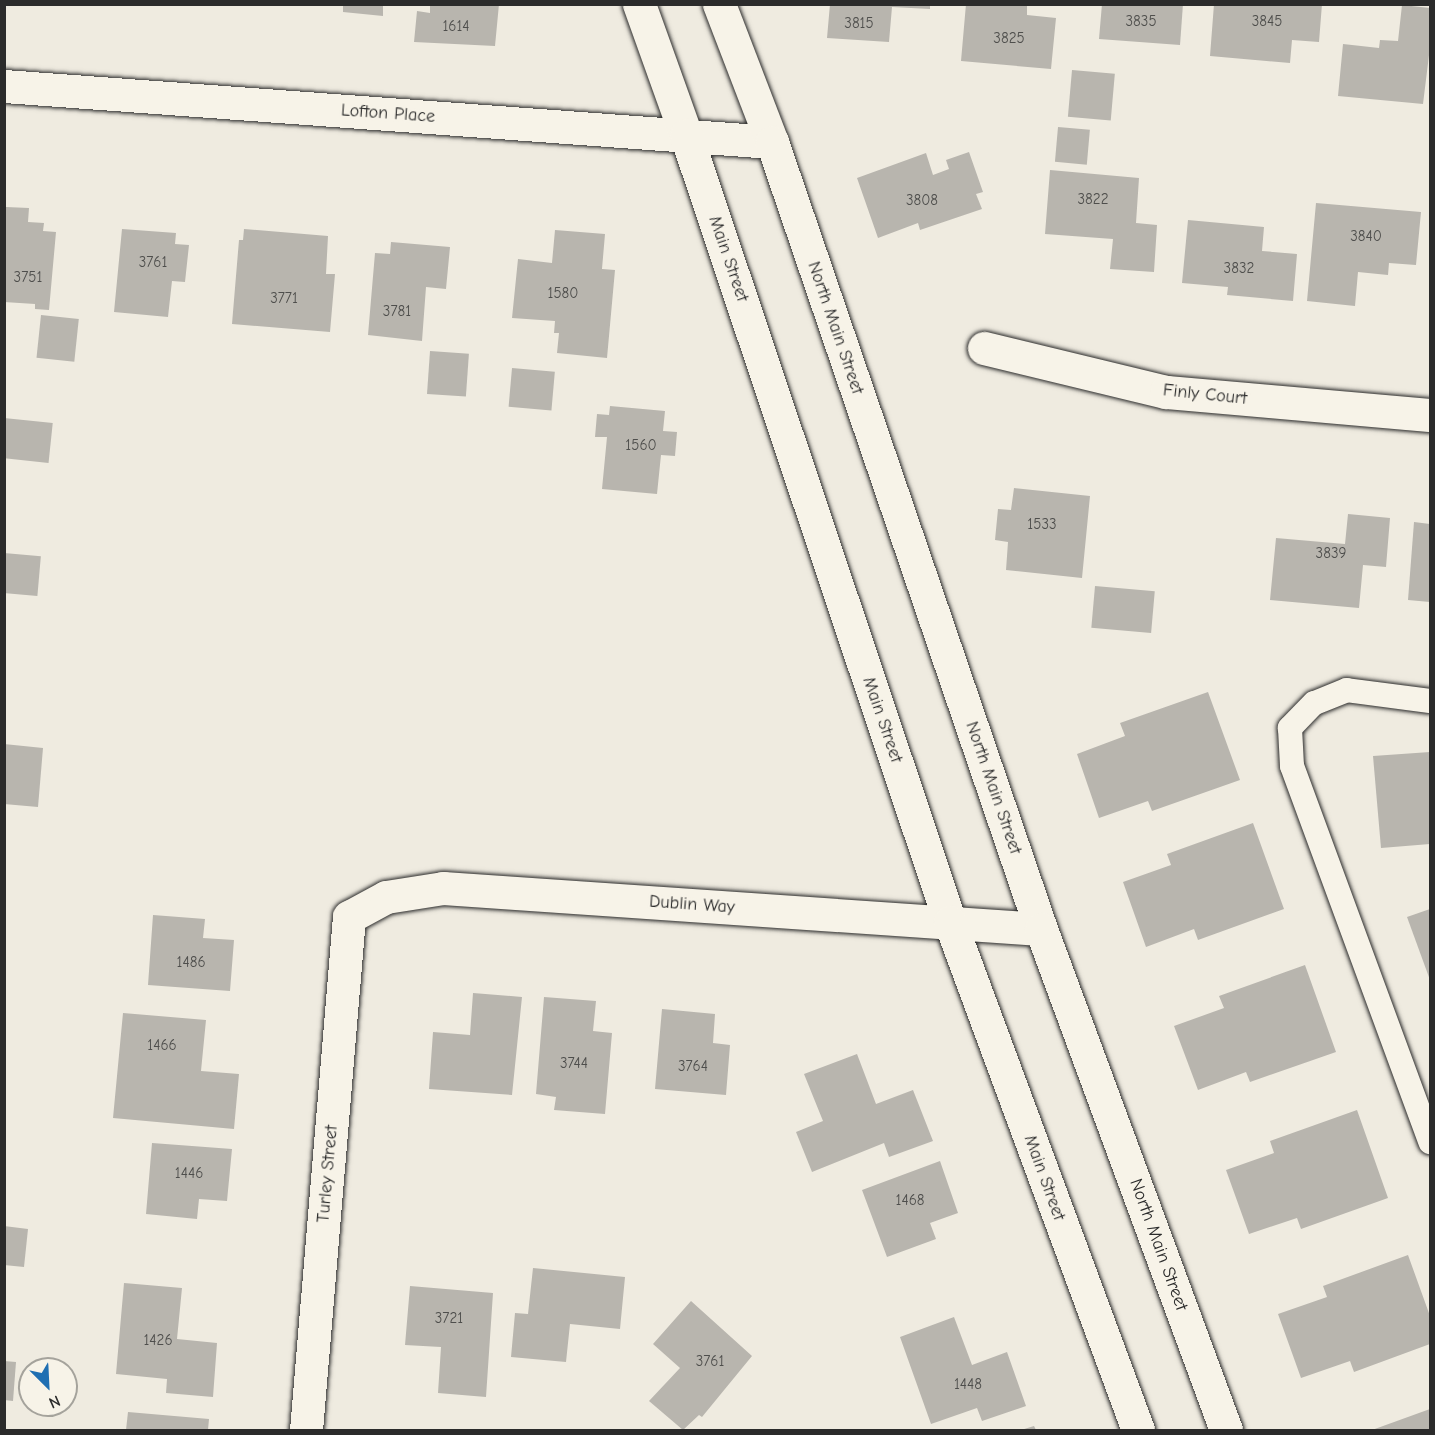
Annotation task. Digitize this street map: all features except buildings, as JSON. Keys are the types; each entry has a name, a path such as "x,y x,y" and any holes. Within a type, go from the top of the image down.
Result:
{"main road":[{"name":"Main Street","path":"639,4 686,135 950,922 1138,1431"},
{"path":"719,4 772,141"},
{"name":"Lofton Place","path":"4,87 772,141"},
{"name":"North Main Street","path":"772,141 1041,929 1226,1431"},
{"name":"Finly Court","path":"984,348 1166,392 1431,416"},
{"name":"Dublin Way","path":"349,917 386,897 443,888 1041,929"},
{"name":"Turley Street","path":"306,1431 349,917"}],"lane":[{"path":"1431,701 1347,690 1314,703 1290,728 1292,766 1431,1142"}]}
